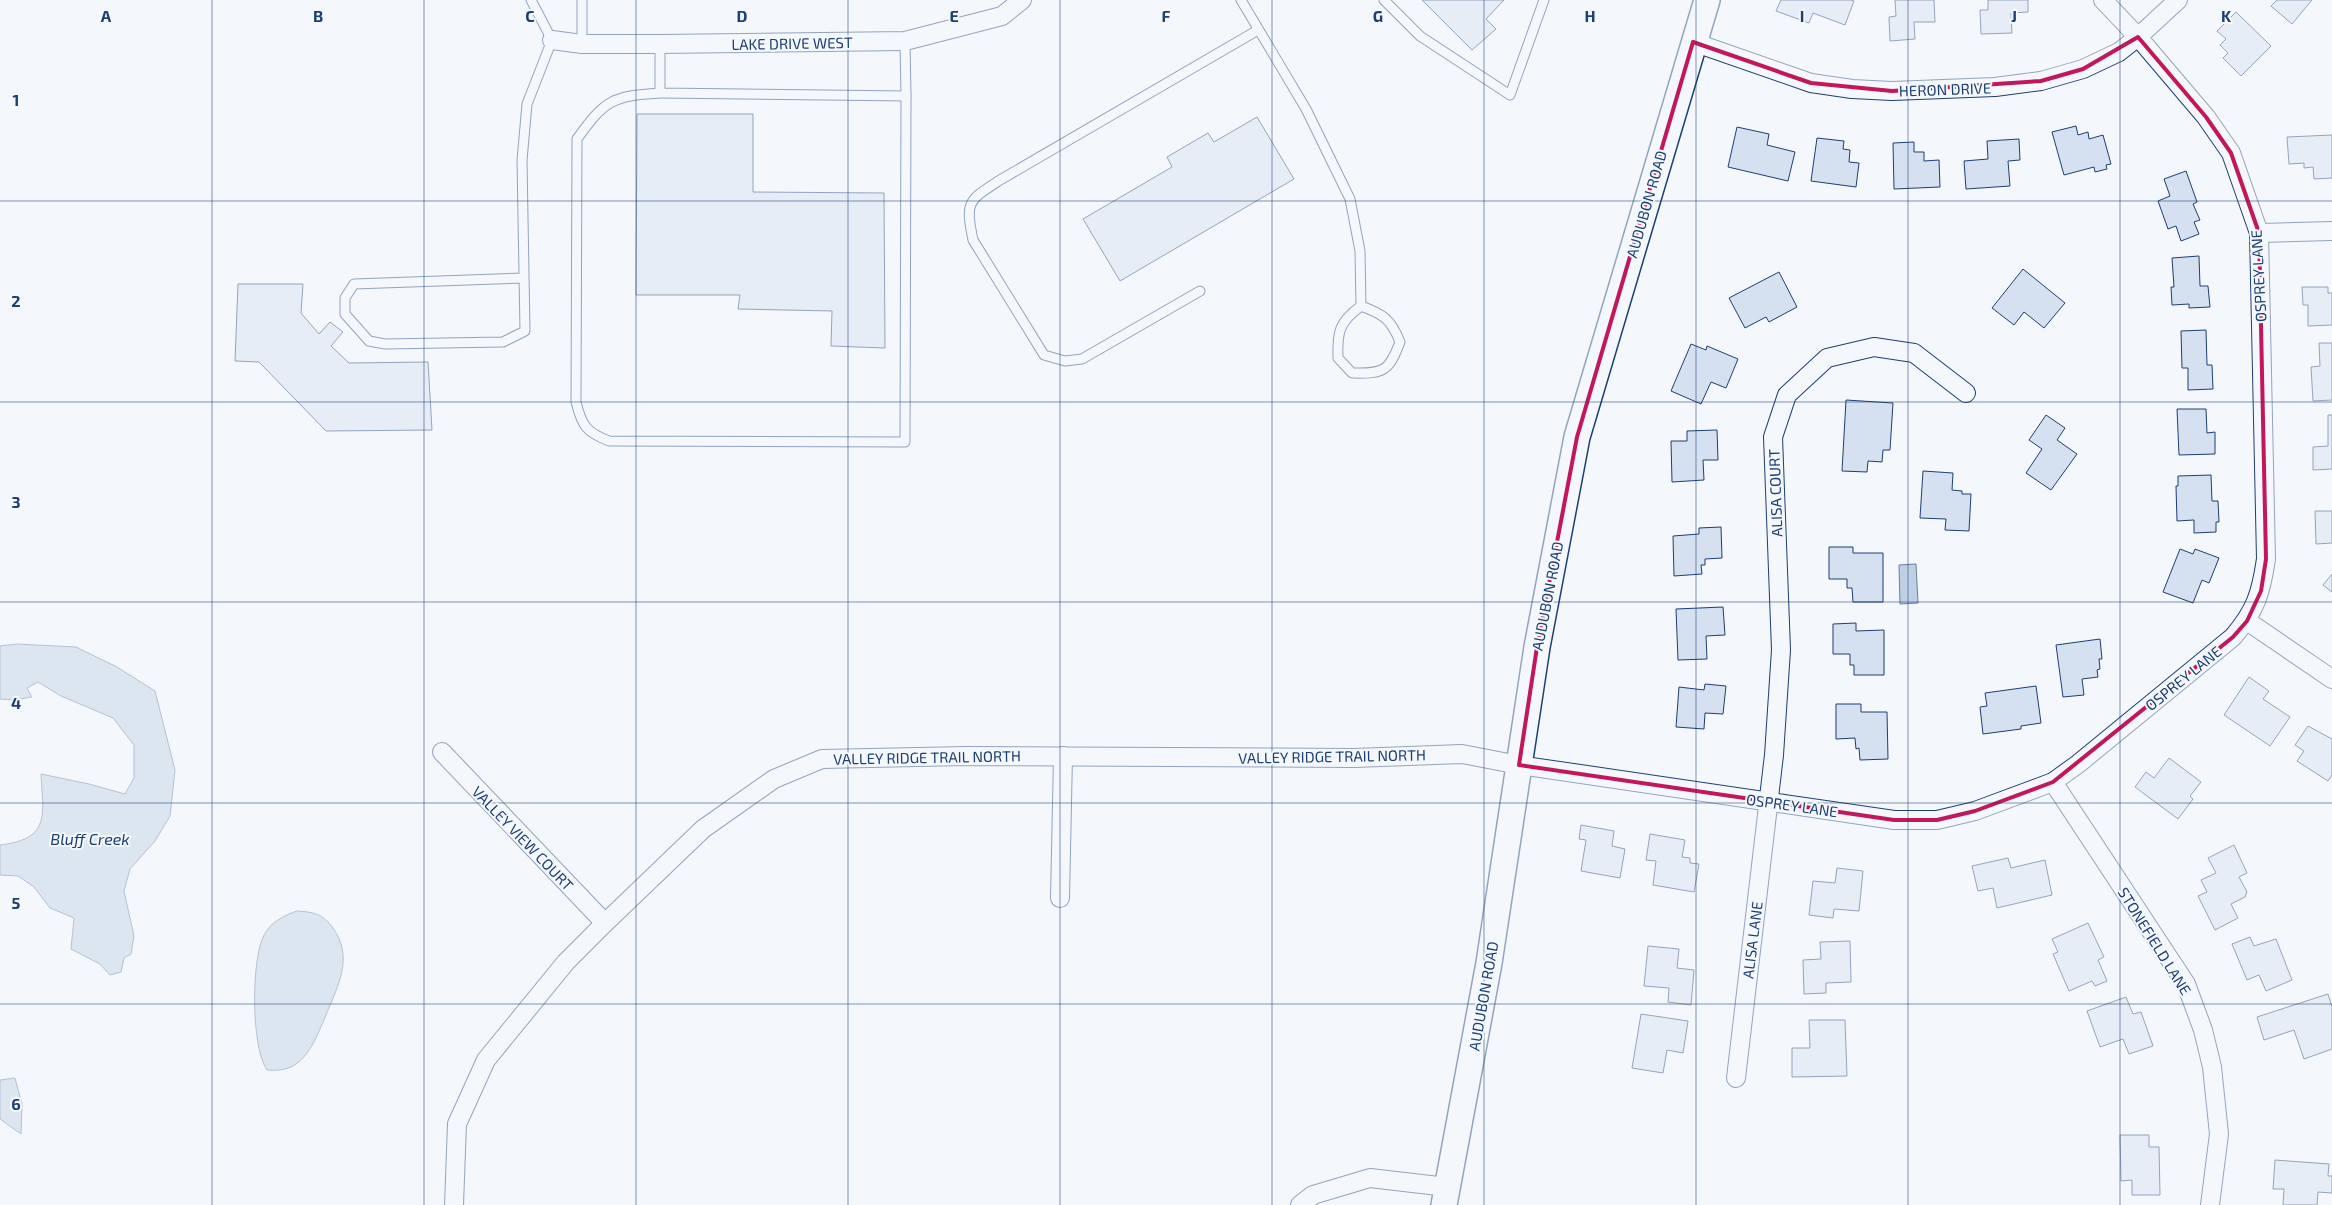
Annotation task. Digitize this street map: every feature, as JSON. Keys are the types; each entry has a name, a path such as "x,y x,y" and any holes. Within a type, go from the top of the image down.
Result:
{"street":[{"name":"LAKE DRIVE WEST","path":"552,40 582,44 905,41 1002,16 1022,0"},
{"name":"AUDUBON ROAD","path":"1445,1196 1490,962 1537,647 1577,437 1707,0"},
{"name":"OSPREY LANE","path":"1519,764 1894,820 1937,820 1975,811 2053,782 2078,764 2233,637 2247,621 2261,591 2266,559 2259,233 2231,153 2206,117 2103,0"},
{"name":"HERON DRIVE","path":"1693,42 1811,82 1852,89 1892,91 1995,87 2041,81 2083,69 2119,52 2138,38 2178,0"},
{"path":"2259,233 2332,231"},
{"name":"ALISA COURT","path":"1768,802 1774,755 1780,650 1773,437 1787,395 1827,358 1874,347 1914,353 1966,393"},
{"path":"2247,621 2332,679"},
{"name":"VALLEY VIEW COURT","path":"442,752 605,923"},
{"name":"VALLEY RIDGE TRAIL NORTH","path":"454,1205 457,1124 486,1060 566,962 703,829 774,779 822,759 966,756 1354,758 1462,754 1519,764"},
{"path":"1060,898 1063,756"},
{"name":"STONEFIELD LANE","path":"2053,782 2186,984 2203,1030 2212,1067 2219,1134 2210,1205"},
{"name":"ALISA LANE","path":"1736,1078 1768,802"},
{"path":"1300,1205 1313,1195 1370,1178 1445,1196"}],"lane":[{"path":"524,278 354,284 345,298 345,314 369,341 384,344 503,342 525,331 522,160 528,104 552,40 531,0"},
{"path":"582,0 582,44"},
{"path":"1241,0 1306,109 1350,199 1360,251 1361,306"},
{"path":"1384,0 1420,36 1510,95 1544,0"},
{"path":"1200,291 1082,359 1064,361 1044,355 973,240 969,221 970,206 972,198 1000,180 1258,30"},
{"path":"905,41 906,96 904,442 609,441 591,434 581,420 576,402 577,139 589,122 607,104 627,95 660,93 906,96"},
{"path":"660,44 660,93"},
{"path":"1361,306 1379,313 1394,327 1400,342 1392,364 1374,374 1352,372 1338,358 1337,337 1346,317 1361,306"}],"highlighted area":[{"path":"2138,37 2206,117 2231,153 2259,233 2266,559 2261,591 2247,621 2233,637 2053,782 1975,811 1937,820 1894,820 1519,765 1537,647 1577,437 1693,42 1811,83 1892,91 2041,81 2083,69"}],"water":[{"path":"1916,564 1918,603 1900,604 1899,565"},
{"name":"Bluff Creek","path":"17,644 76,647 117,667 155,691 175,770 170,816 155,841 130,869 124,891 134,936 131,954 124,958 121,972 110,975 100,964 71,949 74,918 50,908 34,887 18,876 0,875 0,845 16,842 28,837 36,831 40,823 43,802 41,774 125,794 134,778 134,745 113,718 61,696 38,682 27,688 32,697 14,700 0,699 0,646"},
{"path":"297,911 318,915 333,928 342,950 342,972 314,1042 306,1054 290,1068 267,1070 258,1043 256,1024 255,983 260,947 264,935 274,923"},
{"path":"15,1078 22,1104 21,1134 0,1119 0,1080"}],"building":[{"path":"1422,0 1504,0 1486,19 1496,29 1472,50"},
{"path":"1781,0 1854,1 1845,25 1813,13 1809,23 1776,11"},
{"path":"1895,0 1934,0 1935,22 1914,22 1915,39 1890,41 1889,17 1896,16"},
{"path":"1988,0 2028,0 2028,12 2011,13 2012,33 1981,34 1980,10 1988,10"},
{"path":"2277,0 2312,0 2292,24 2271,6"},
{"path":"2236,12 2271,46 2241,76 2223,58 2228,53 2220,45 2226,39 2217,31"},
{"path":"637,114 753,114 753,192 884,193 885,348 831,346 832,311 738,309 740,295 636,295"},
{"path":"1257,117 1294,179 1120,281 1083,219 1172,167 1167,157 1208,133 1214,142"},
{"path":"2076,126 2078,135 2088,132 2089,139 2103,135 2111,164 2106,165 2107,169 2095,172 2094,167 2064,175 2052,132"},
{"path":"1737,127 1769,134 1767,145 1795,152 1788,181 1728,167"},
{"path":"2332,135 2332,178 2314,179 2313,167 2304,168 2304,163 2289,164 2287,137"},
{"path":"1817,138 1844,141 1843,149 1850,150 1849,162 1859,163 1856,187 1811,181"},
{"path":"2019,139 2020,160 2008,161 2010,186 1966,189 1964,161 1988,159 1987,141"},
{"path":"1914,142 1914,152 1924,152 1924,161 1939,160 1940,187 1894,189 1893,143"},
{"path":"2186,171 2197,202 2193,204 2200,220 2194,222 2199,234 2181,241 2176,226 2168,229 2158,201 2170,196 2164,179"},
{"path":"2199,256 2200,286 2208,286 2210,307 2189,308 2189,304 2172,305 2171,287 2174,287 2172,258"},
{"path":"2023,269 2065,303 2044,328 2024,312 2014,325 1992,308"},
{"path":"1779,272 1797,307 1769,322 1766,317 1745,328 1729,298"},
{"path":"238,284 303,284 301,313 319,334 330,322 343,332 331,346 349,363 428,362 432,430 326,431 259,362 235,361"},
{"path":"2302,287 2328,287 2328,293 2332,293 2332,325 2308,326 2308,305 2303,305"},
{"path":"2206,330 2207,365 2212,365 2213,389 2188,390 2188,368 2182,368 2181,331"},
{"path":"2319,343 2332,343 2332,400 2313,401 2311,367 2320,366"},
{"path":"1691,344 1706,350 1707,346 1738,359 1726,388 1711,382 1701,404 1671,391"},
{"path":"1846,400 1893,403 1890,450 1883,450 1882,462 1868,461 1867,472 1842,471"},
{"path":"2177,409 2206,409 2207,433 2215,432 2215,454 2179,455"},
{"path":"2046,415 2065,428 2057,440 2077,454 2051,490 2026,473 2042,449 2029,440"},
{"path":"2328,415 2332,415 2332,469 2313,470 2313,447 2328,446"},
{"path":"1717,430 1718,460 1703,460 1704,480 1672,482 1671,441 1687,441 1687,431"},
{"path":"1923,471 1953,473 1952,490 1962,491 1962,494 1971,494 1969,531 1945,530 1946,519 1920,518"},
{"path":"2211,475 2212,501 2218,501 2219,522 2216,522 2216,532 2194,533 2194,520 2177,521 2176,486 2178,486 2178,476"},
{"path":"2315,511 2332,511 2332,543 2316,544"},
{"path":"1721,527 1722,558 1705,559 1705,565 1701,565 1702,574 1674,576 1673,536 1699,534 1699,528"},
{"path":"1829,547 1853,547 1853,553 1883,553 1883,602 1853,602 1852,588 1847,588 1847,579 1829,579"},
{"path":"2180,549 2193,554 2195,549 2219,558 2209,583 2202,580 2193,603 2163,592"},
{"path":"2332,574 2332,592 2323,585"},
{"path":"1723,607 1725,635 1706,636 1707,659 1678,660 1676,609"},
{"path":"1856,623 1856,631 1884,630 1884,675 1854,675 1854,665 1850,665 1850,654 1833,654 1833,624"},
{"path":"2100,639 2102,659 2099,659 2100,669 2097,670 2098,677 2082,679 2084,695 2063,697 2056,645"},
{"path":"2249,677 2269,691 2263,699 2290,717 2270,746 2224,715"},
{"path":"1705,684 1726,686 1723,714 1705,713 1704,729 1676,727 1679,687 1704,690"},
{"path":"2036,686 2041,723 2021,726 2021,729 1983,734 1980,707 1987,706 1985,693"},
{"path":"1836,704 1861,704 1861,712 1887,712 1888,759 1860,760 1859,748 1856,749 1855,738 1836,739"},
{"path":"2308,726 2332,739 2332,775 2328,781 2297,761 2304,751 2295,745"},
{"path":"2169,758 2201,782 2190,796 2193,799 2178,819 2135,787 2146,772 2154,778"},
{"path":"1581,825 1614,831 1612,846 1625,849 1620,878 1581,871 1586,840 1579,839"},
{"path":"1650,834 1685,840 1682,857 1690,858 1690,863 1699,864 1694,892 1653,885 1656,861 1646,860"},
{"path":"2234,845 2247,873 2239,877 2247,892 2245,897 2231,904 2238,918 2215,930 2198,896 2207,892 2201,880 2216,873 2208,858"},
{"path":"2008,858 2011,868 2045,860 2052,895 1997,908 1993,888 1978,891 1972,866"},
{"path":"1837,868 1863,871 1859,911 1834,909 1833,918 1809,915 1813,881 1835,883"},
{"path":"2088,923 2104,957 2098,960 2107,981 2095,986 2092,981 2069,991 2053,954 2058,952 2052,939"},
{"path":"2250,937 2254,946 2276,939 2292,980 2266,991 2259,975 2247,980 2232,944"},
{"path":"1850,941 1851,982 1826,983 1826,993 1804,994 1803,960 1821,959 1820,942"},
{"path":"1648,946 1679,949 1677,968 1694,970 1691,1005 1668,1002 1669,988 1644,986"},
{"path":"2328,994 2332,1007 2332,1049 2304,1059 2294,1030 2264,1040 2257,1017"},
{"path":"2126,997 2133,1014 2141,1012 2153,1046 2129,1054 2123,1039 2100,1047 2087,1011"},
{"path":"1641,1014 1688,1021 1683,1053 1667,1050 1663,1073 1632,1068"},
{"path":"1809,1020 1845,1020 1847,1076 1792,1077 1792,1048 1810,1048"},
{"path":"2120,1135 2149,1135 2149,1147 2159,1147 2160,1195 2132,1195 2132,1180 2121,1181"},
{"path":"2275,1160 2329,1164 2328,1176 2332,1176 2332,1193 2318,1192 2317,1205 2283,1205 2284,1189 2273,1189"}]}
